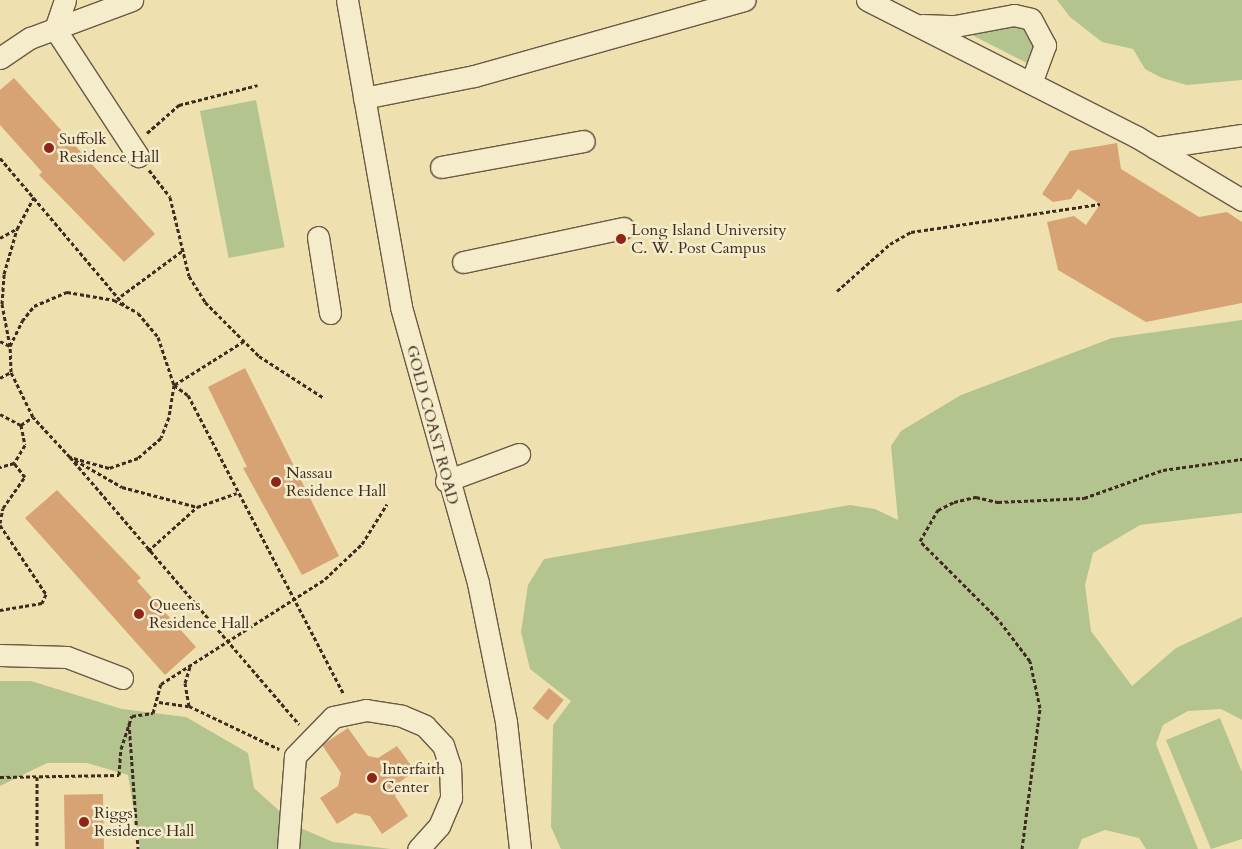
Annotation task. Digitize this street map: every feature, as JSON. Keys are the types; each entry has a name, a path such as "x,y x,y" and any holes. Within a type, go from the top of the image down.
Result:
{"street":[{"path":"55,29 65,0"},
{"path":"0,58 30,38 132,0"},
{"name":"GOLD COAST ROAD","path":"347,0 401,308 446,482 478,583 506,722 520,849"},
{"path":"364,98 474,76 745,0"},
{"path":"867,0 1155,148 1242,200"},
{"path":"917,25 955,26 1014,15 1031,19 1045,45 1031,84"},
{"path":"55,29 135,152"},
{"path":"1155,148 1242,135"},
{"path":"441,167 584,140"},
{"path":"463,262 623,228"},
{"path":"318,237 330,313"},
{"path":"446,482 519,454"},
{"path":"0,655 67,657 122,678"},
{"path":"288,849 295,756 310,737 333,717 354,713 402,716 425,726 443,745 450,766 451,798 439,826 418,849"}],"path":[{"path":"258,85 178,105 135,152 170,197 189,276 204,302 244,341 324,398"},
{"path":"0,158 121,296 126,306"},
{"path":"34,197 17,229 2,304 10,346 11,372 34,417 310,737"},
{"path":"837,291 890,244 911,232 1100,204"},
{"path":"0,238 17,229"},
{"path":"121,296 182,251"},
{"path":"10,346 34,306 67,292 126,306 138,313 158,337 174,385 170,417 160,438 138,458 109,468 70,457"},
{"path":"0,341 10,346"},
{"path":"174,385 244,341"},
{"path":"0,378 11,372"},
{"path":"174,385 188,395 237,493 354,713"},
{"path":"0,414 21,425"},
{"path":"21,425 34,417"},
{"path":"0,467 14,463 25,446 21,425"},
{"path":"70,457 122,487 196,507"},
{"path":"1022,849 1040,708 1030,661 998,619 920,541 938,510 954,502 976,497 1049,503 1084,498 1163,470 1242,459"},
{"path":"0,610 42,603 46,594 0,524 3,508 25,477 14,463"},
{"path":"148,551 196,507 237,493"},
{"path":"0,777 119,775 132,716 153,713 159,702 161,684 326,579 362,544 387,504"},
{"path":"189,706 185,683 190,667"},
{"path":"159,702 189,706 295,756"},
{"path":"129,723 134,739 138,849"},
{"path":"37,777 37,849"}],"green space":[{"path":"1057,0 1242,0 1242,80 1187,85 1162,78 1145,69 1133,49 1102,42 1070,17"},
{"path":"1016,21 1038,35 1027,63 968,33"},
{"path":"256,100 285,247 229,258 200,111"},
{"path":"1242,320 1242,513 1140,525 1093,553 1085,585 1091,631 1132,686 1176,648 1242,617 1242,720 1221,709 1188,711 1163,725 1156,744 1198,849 1146,849 1139,838 1105,830 1082,839 1078,849 561,849 551,827 553,725 571,701 530,669 521,632 528,585 544,559 850,505 875,509 898,520 891,446 901,431 961,395 1112,338"},
{"path":"0,681 31,681 122,709 186,717 248,753 254,788 296,826 333,842 391,849 140,849 128,775 87,763 47,763 0,786"},
{"path":"1220,718 1242,772 1242,839 1211,849 1166,740"}],"building":[{"name":"Suffolk Residence Hall","path":"14,78 155,234 124,262 39,175 42,172 0,125 0,90"},
{"path":"1117,143 1121,169 1199,217 1227,212 1242,222 1242,303 1146,322 1058,270 1047,222 1074,216 1086,225 1100,204 1078,189 1071,199 1053,202 1042,194 1070,151"},
{"name":"Nassau Residence Hall","path":"245,368 339,556 302,575 243,468 247,467 208,387"},
{"name":"Queens Residence Hall","path":"57,490 141,578 137,581 196,647 165,675 25,518"},
{"path":"549,688 564,700 547,720 533,708"},
{"name":"Interfaith Center","path":"348,728 368,756 378,758 397,746 415,771 397,784 395,796 408,816 382,834 370,816 355,813 337,824 320,798 338,786 341,773 322,745"},
{"name":"Riggs Residence Hall","path":"103,794 104,849 65,849 64,795"}],"place":[{"name":"Suffolk Residence Hall","path":"49,148"},
{"name":"Long Island University C. W. Post Campus","path":"621,239"},
{"name":"Nassau Residence Hall","path":"276,482"},
{"name":"Queens Residence Hall","path":"139,614"},
{"name":"Interfaith Center","path":"372,778"},
{"name":"Riggs Residence Hall","path":"84,822"}]}
